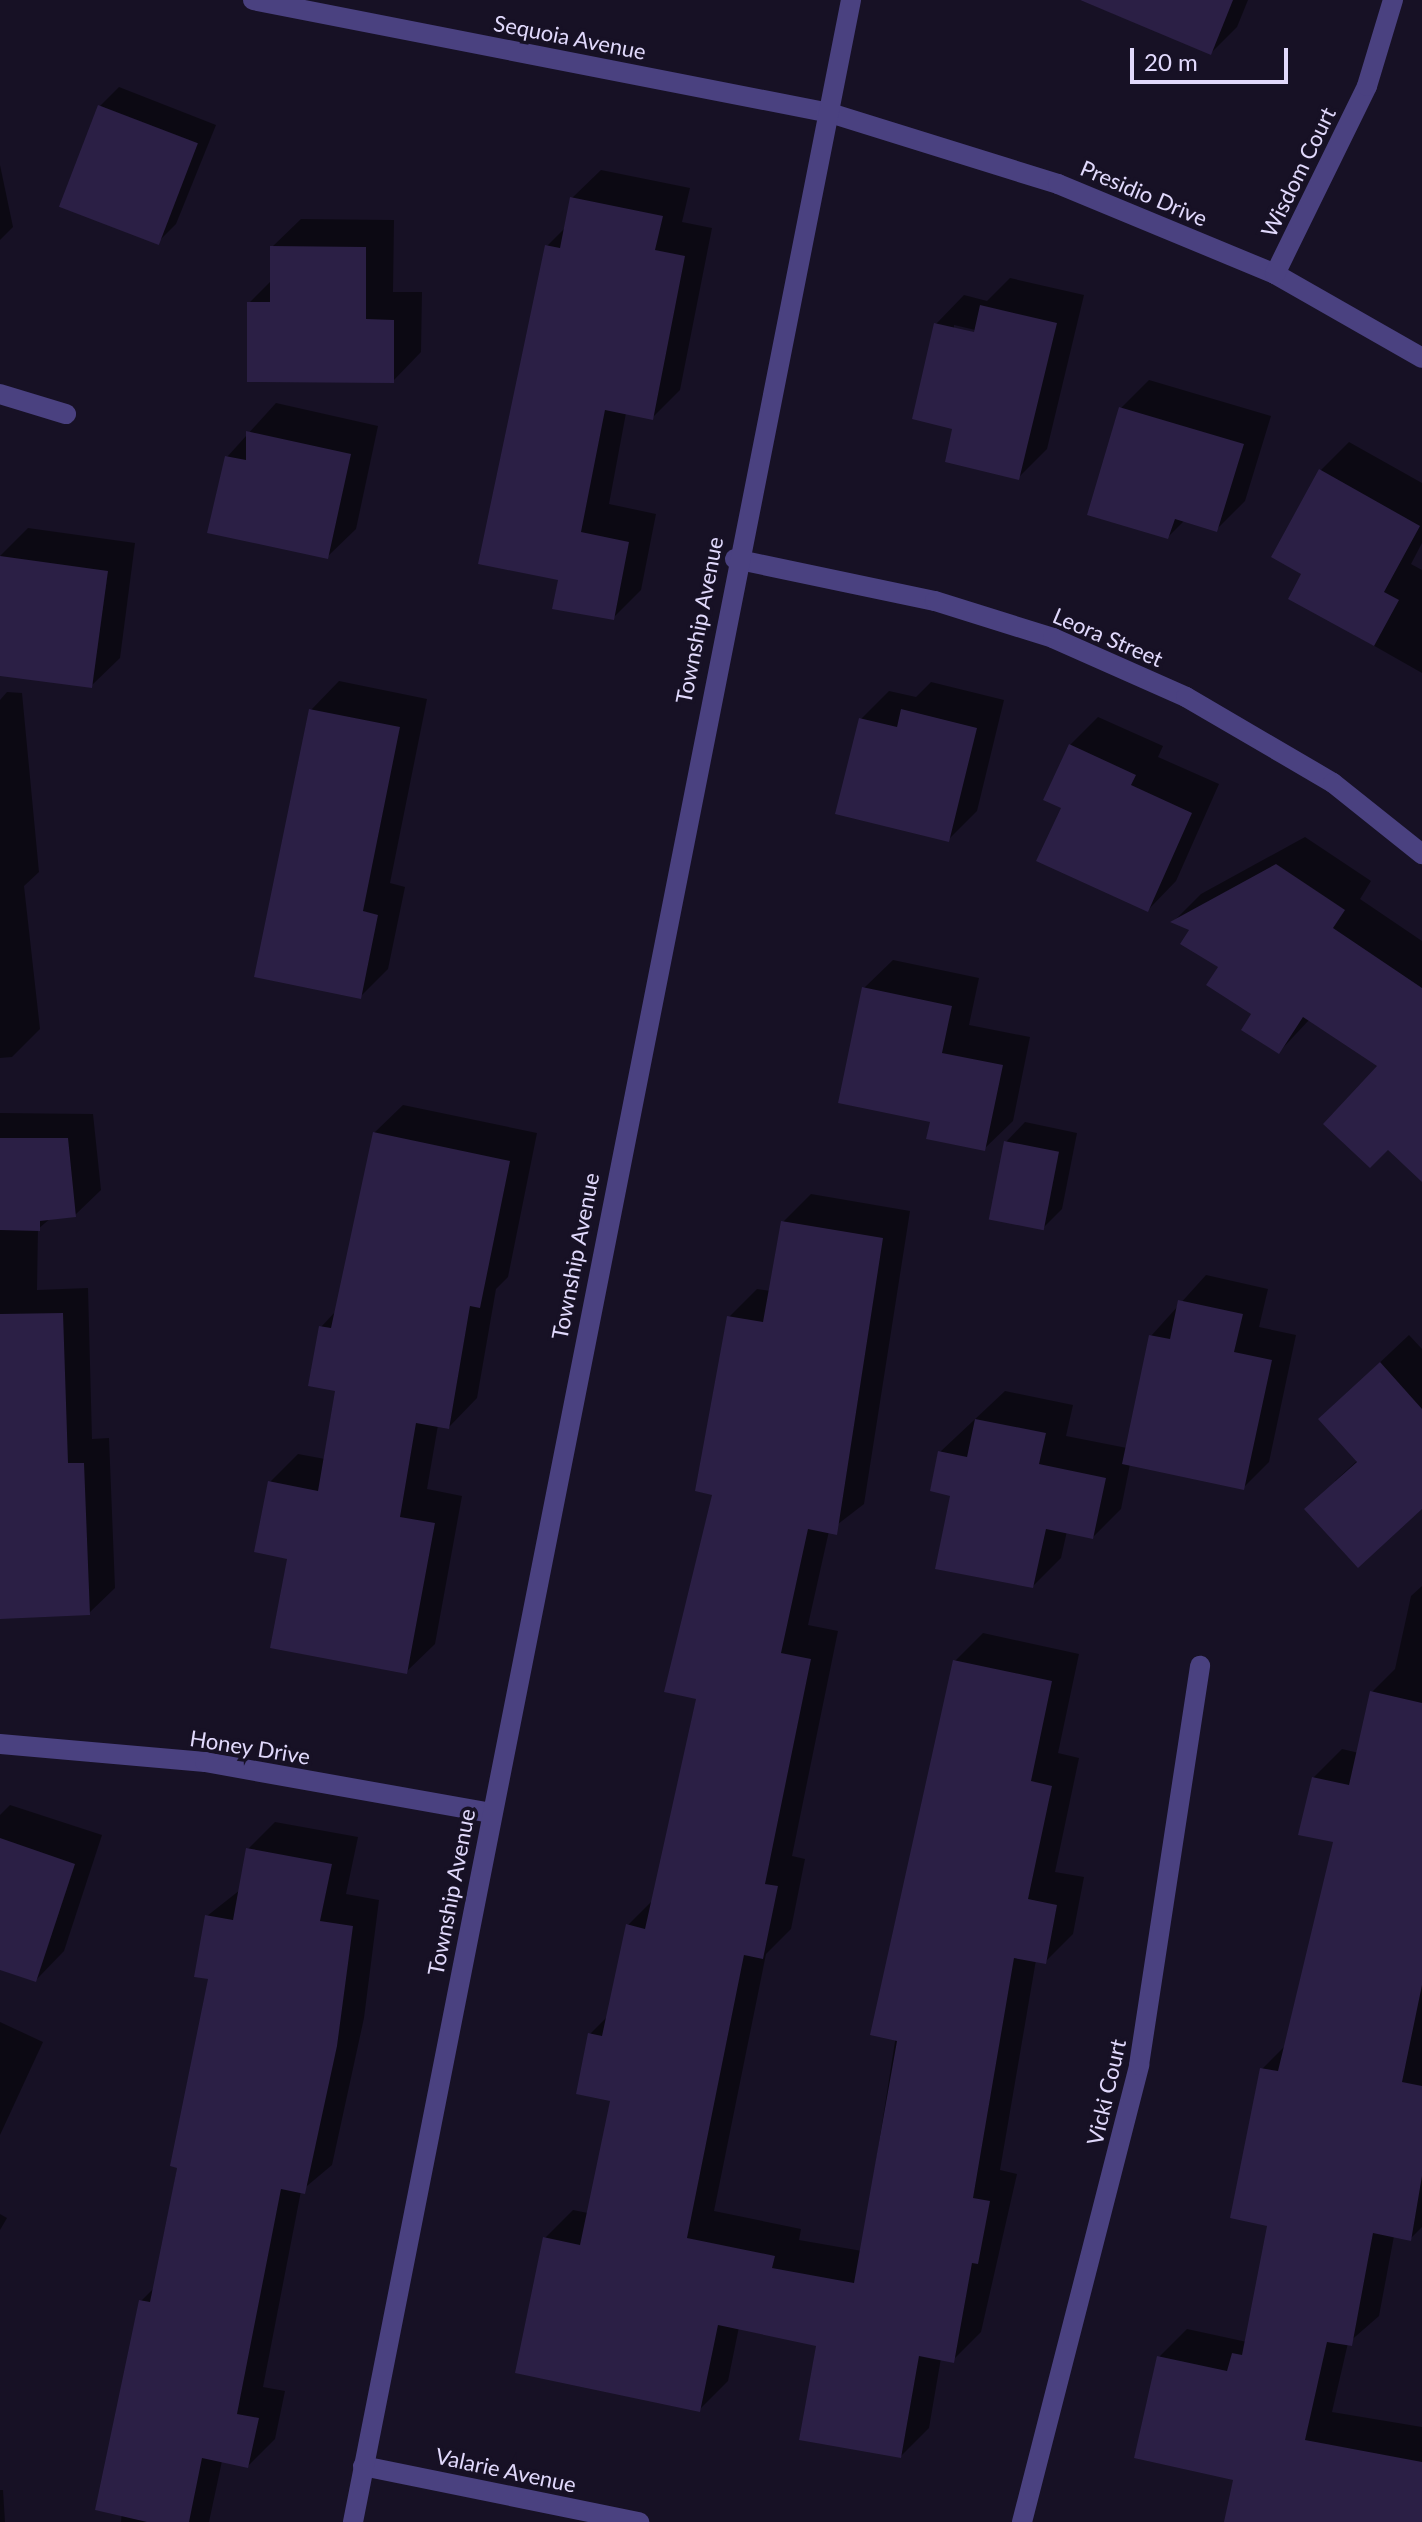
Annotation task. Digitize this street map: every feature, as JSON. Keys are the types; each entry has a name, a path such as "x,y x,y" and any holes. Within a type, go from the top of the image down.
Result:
{"street":[{"name":"Sequoia Avenue","path":"253,0 830,113"},
{"name":"Township Avenue","path":"353,2522 735,559 851,0"},
{"name":"Wisdom Court","path":"1275,274 1367,86 1393,0"},
{"name":"Presidio Drive","path":"830,113 1058,184 1275,274 1422,358"},
{"path":"0,394 66,414"},
{"name":"Leora Street","path":"735,559 935,601 1053,638 1186,697 1333,783 1422,854"},
{"name":"Vicki Court","path":"1022,2522 1139,2065 1200,1666"},
{"name":"Honey Drive","path":"0,1744 205,1762 490,1813"},
{"name":"Valarie Avenue","path":"363,2466 639,2522"}],"building":[{"path":"1080,0 1233,0 1211,55"},
{"path":"98,105 198,143 159,245 59,207"},
{"path":"570,197 663,216 655,250 685,256 653,420 605,410 581,532 629,542 614,620 552,609 558,580 478,564 545,245 560,248"},
{"path":"270,246 366,247 366,319 394,320 394,383 247,382 247,302 270,302"},
{"path":"980,305 1057,323 1019,480 945,462 952,429 912,419 934,323 974,332"},
{"path":"1119,407 1244,444 1217,532 1175,519 1168,539 1087,515"},
{"path":"246,431 351,454 328,559 207,533 225,456 246,460"},
{"path":"1319,469 1420,526 1384,592 1399,600 1374,646 1288,599 1301,574 1271,557"},
{"path":"0,556 108,571 92,688 0,676"},
{"path":"309,709 400,727 363,911 378,915 361,999 254,977"},
{"path":"901,709 977,728 949,842 835,814 859,718 897,727"},
{"path":"1069,744 1136,775 1131,785 1192,813 1148,912 1036,861 1061,808 1043,800"},
{"path":"1276,864 1345,910 1333,928 1422,988 1422,1182 1388,1150 1370,1168 1323,1124 1377,1066 1303,1017 1279,1054 1241,1030 1251,1014 1206,985 1218,967 1180,944 1189,930 1170,922"},
{"path":"862,987 952,1006 942,1053 1003,1065 985,1151 926,1139 930,1122 838,1103"},
{"path":"373,1132 510,1161 480,1308 470,1306 449,1429 416,1423 400,1517 435,1523 407,1674 270,1648 287,1559 254,1552 268,1481 318,1491 335,1391 308,1386 319,1326 331,1328"},
{"path":"0,1138 68,1138 76,1217 40,1221 40,1231 0,1230"},
{"path":"1004,1141 1059,1152 1044,1230 989,1220"},
{"path":"781,1221 883,1238 837,1535 808,1529 781,1653 811,1659 765,1884 778,1886 763,1959 744,1955 687,2238 775,2256 772,2268 854,2283 897,2041 870,2035 953,1660 1052,1681 1031,1781 1052,1786 1028,1899 1057,1905 1046,1964 1014,1958 973,2198 990,2201 978,2264 972,2263 954,2363 919,2356 901,2458 799,2440 816,2346 718,2325 700,2412 515,2373 543,2237 580,2245 610,2101 576,2094 588,2033 602,2036 626,1924 645,1929 696,1699 664,1692 712,1495 695,1491 727,1316 763,1322"},
{"path":"1178,1300 1243,1314 1234,1352 1272,1360 1244,1490 1122,1464 1149,1335 1170,1339"},
{"path":"63,1313 68,1463 84,1463 90,1615 0,1619 0,1314"},
{"path":"1380,1362 1422,1409 1422,1509 1358,1568 1304,1509 1357,1462 1318,1419"},
{"path":"975,1419 1046,1433 1039,1464 1106,1478 1093,1539 1046,1529 1033,1588 935,1569 950,1496 930,1491 938,1451 967,1457"},
{"path":"1370,1691 1422,1703 1422,1985 1402,2082 1422,2086 1422,2176 1411,2241 1373,2233 1352,2346 1327,2342 1305,2440 1422,2462 1422,2522 1224,2522 1233,2480 1134,2458 1157,2356 1227,2371 1232,2353 1242,2355 1267,2226 1230,2218 1260,2068 1278,2071 1333,1842 1298,1835 1312,1777 1349,1785"},
{"path":"0,1838 75,1864 36,1982 0,1970"},
{"path":"246,1848 332,1864 320,1921 353,1926 337,2046 305,2194 281,2189 237,2414 259,2418 248,2468 202,2458 189,2522 147,2522 95,2510 139,2300 150,2302 177,2168 170,2166 208,1979 194,1977 205,1915 233,1920"}]}
